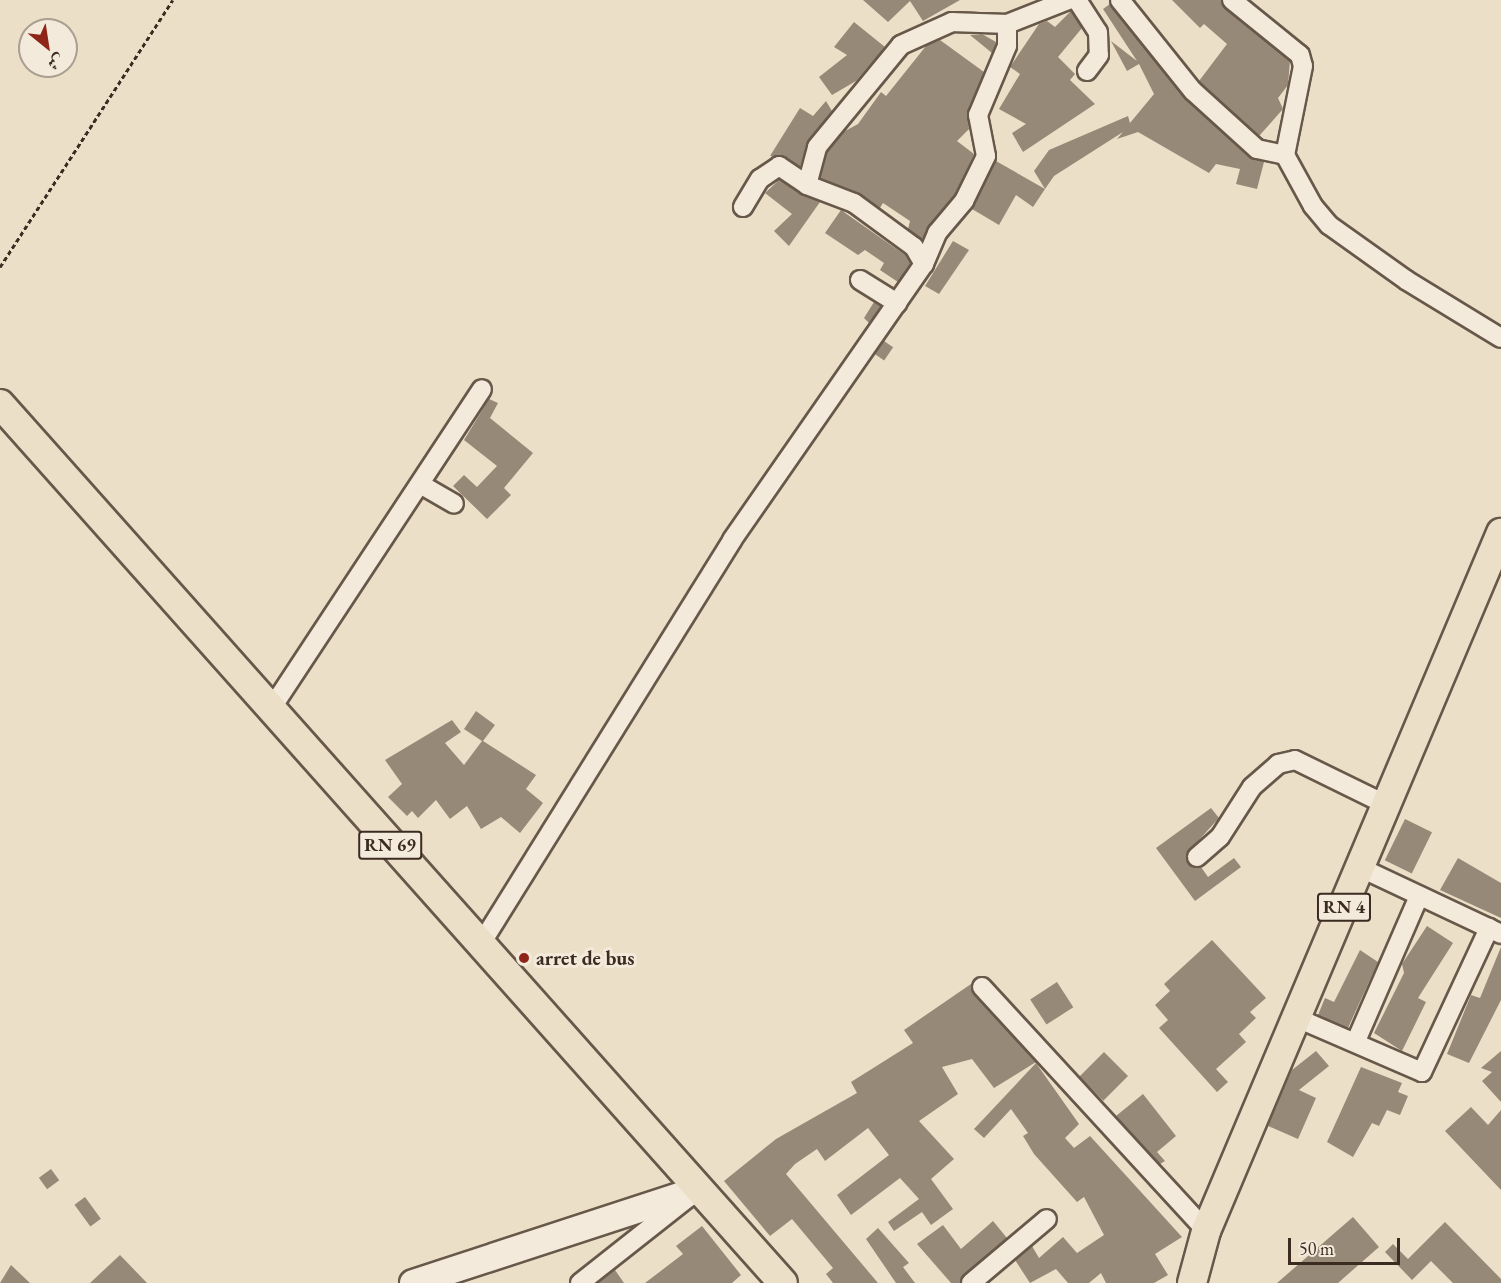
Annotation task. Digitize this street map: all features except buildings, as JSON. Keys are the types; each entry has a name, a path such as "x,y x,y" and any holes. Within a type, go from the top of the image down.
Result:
{"main road":[{"name":"RN 69","path":"0,404 479,947 783,1283"},
{"name":"RN 4","path":"1192,1283 1206,1231 1501,533"},
{"path":"413,1283 697,1190"}],"street":[{"path":"807,186 817,147 901,45 952,22 1007,24 1068,0"},
{"path":"1077,0 1098,32 1099,55 1087,71"},
{"path":"1120,0 1193,91 1257,150 1285,155"},
{"path":"1232,0 1300,55 1303,66 1285,155 1298,186 1329,225 1501,338"},
{"path":"479,947 732,540 924,264 986,156 978,115 1007,46 1007,24"},
{"path":"743,207 760,179 779,166 807,186 854,202 914,247 924,264"},
{"path":"860,280 897,303"},
{"path":"271,709 482,389"},
{"path":"420,484 454,504"},
{"path":"1197,857 1220,837 1252,787 1278,764 1295,760 1387,805"},
{"path":"1297,1018 1356,1041 1422,1072 1495,931 1360,868"},
{"path":"1356,1041 1419,896"},
{"path":"982,987 1206,1231"},
{"path":"580,1283 697,1190"},
{"path":"970,1283 1047,1219"}],"path":[{"path":"0,267 173,0"}],"place":[{"name":"arret de bus","path":"524,958"}]}
